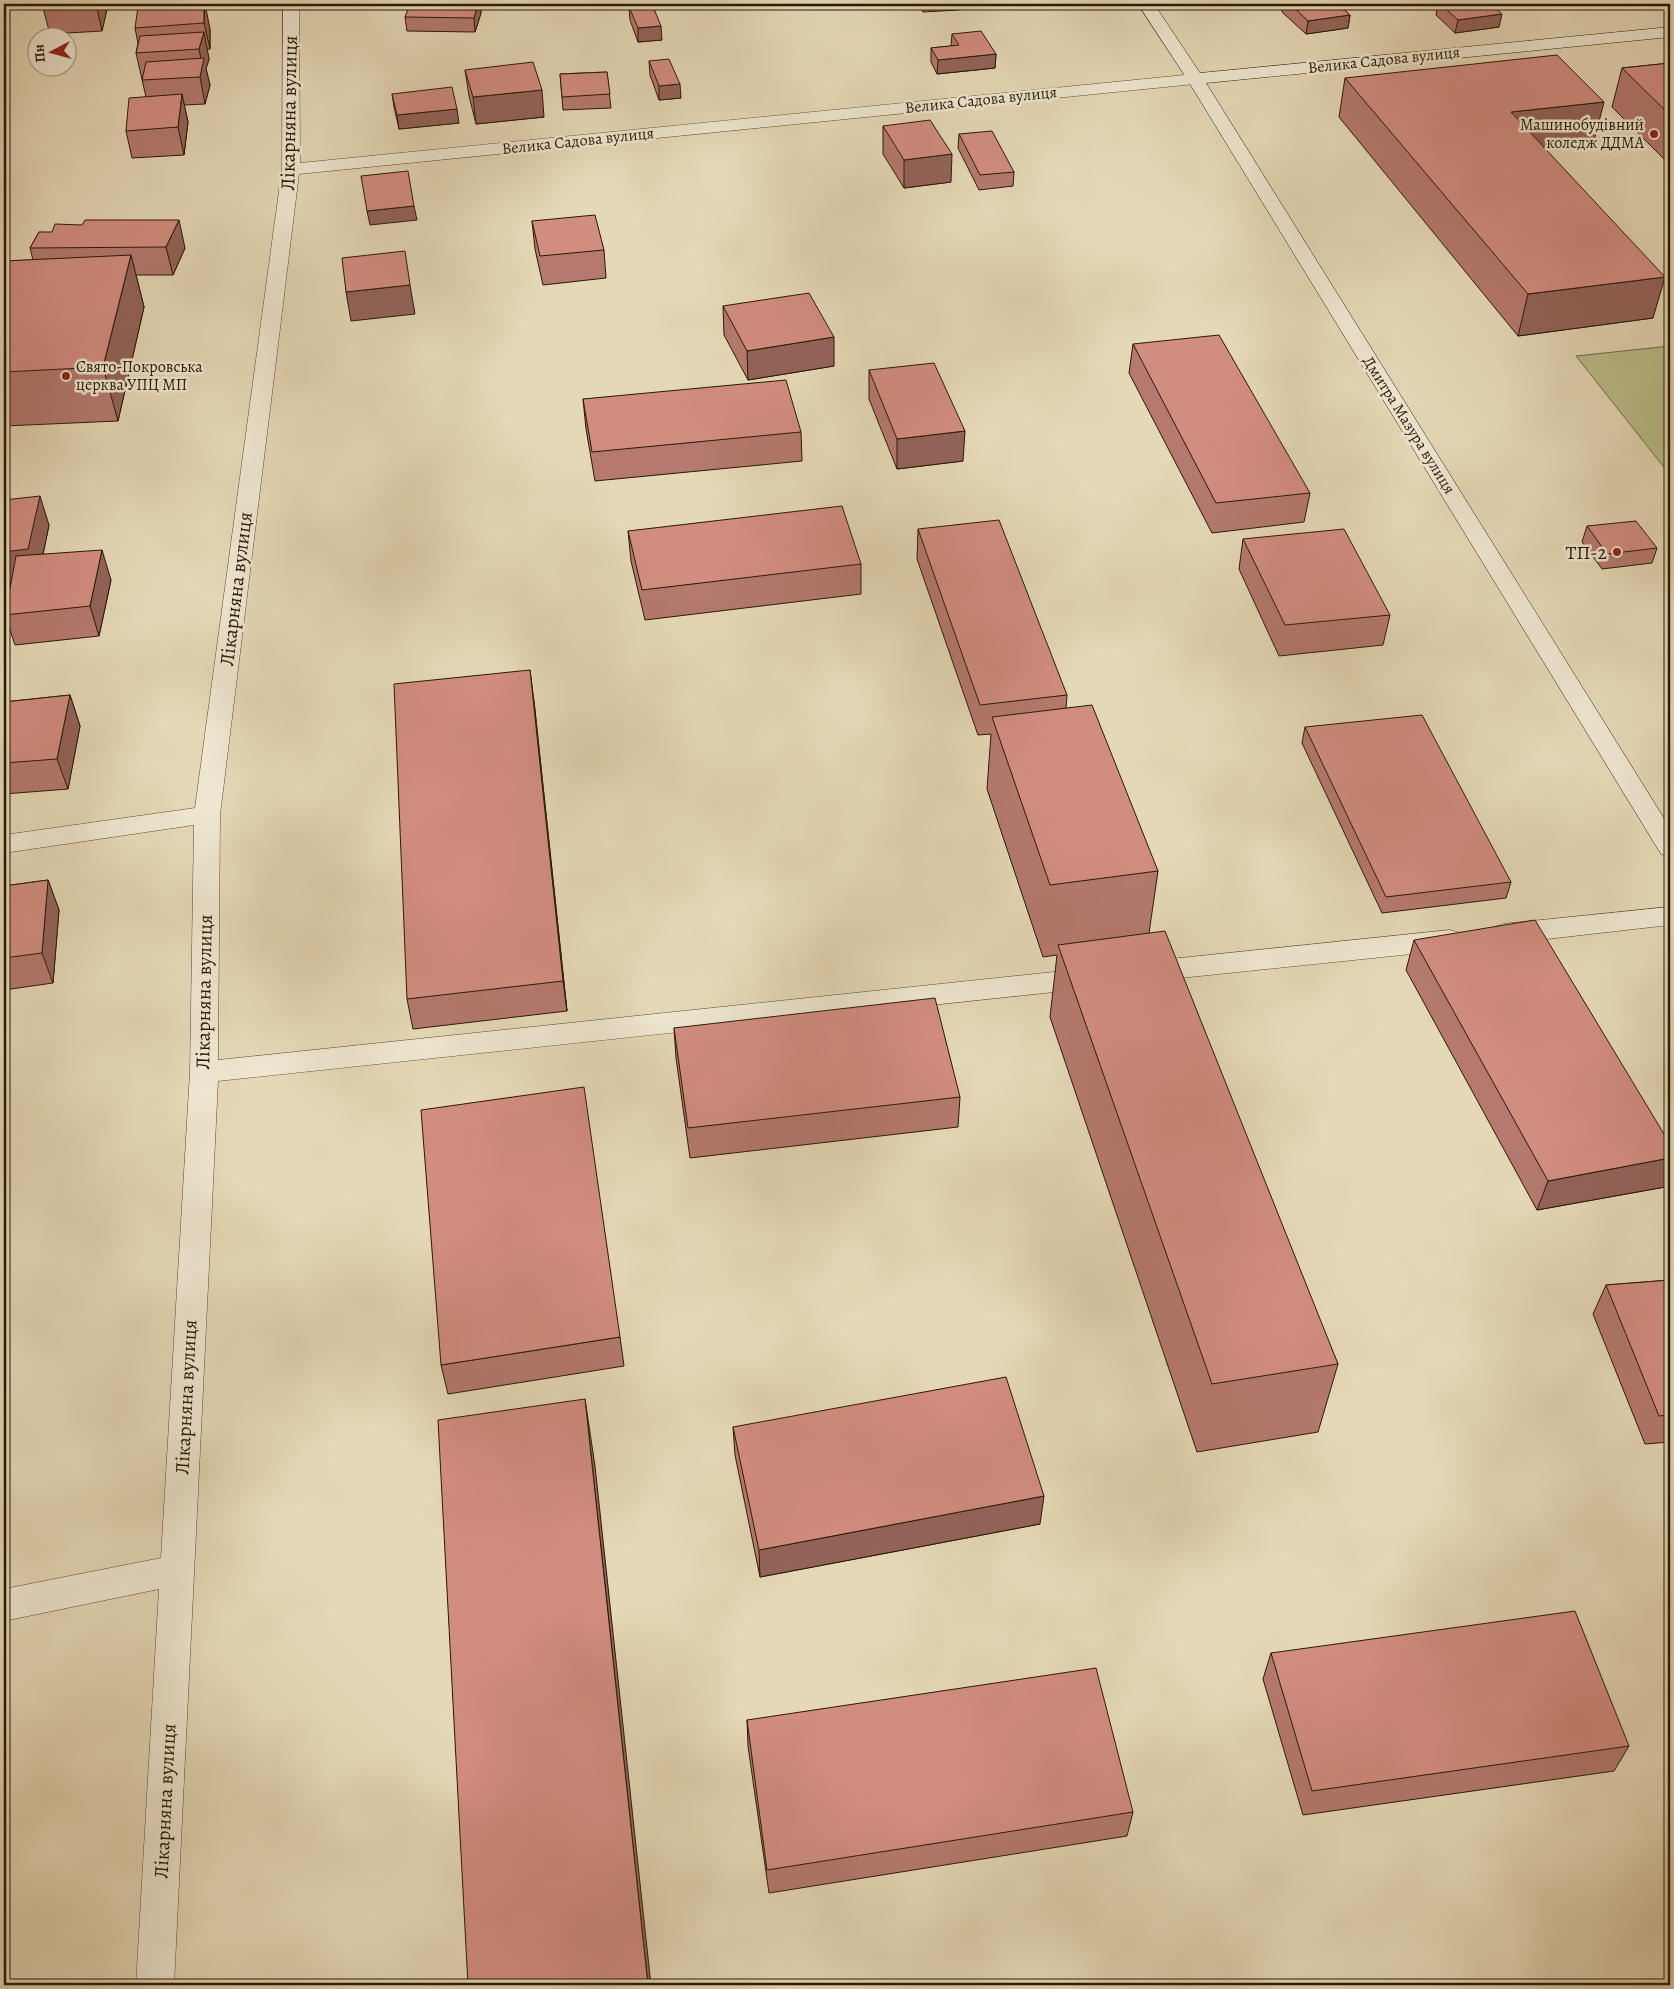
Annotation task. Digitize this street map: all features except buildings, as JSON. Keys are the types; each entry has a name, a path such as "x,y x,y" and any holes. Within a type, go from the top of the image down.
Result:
{"street":[{"name":"Лікарняна вулиця","path":"155,1985 204,1072 207,815 291,169 291,4"},
{"name":"Дмитра Мазура вулиця","path":"1146,4 1195,79 1670,848"},
{"name":"Велика Садова вулиця","path":"291,169 1670,32"},
{"path":"4,844 207,815"},
{"path":"204,1072 1670,916"},
{"path":"4,1605 177,1570"}],"green space":[{"path":"1670,346 1670,471 1667,471 1576,356"}],"place":[{"name":"Машинобудівний коледж ДДМА","path":"1654,134"},
{"name":"Свято-Покровська церква УПЦ МП","path":"66,376"},
{"name":"ТП-2","path":"1617,552"}]}
